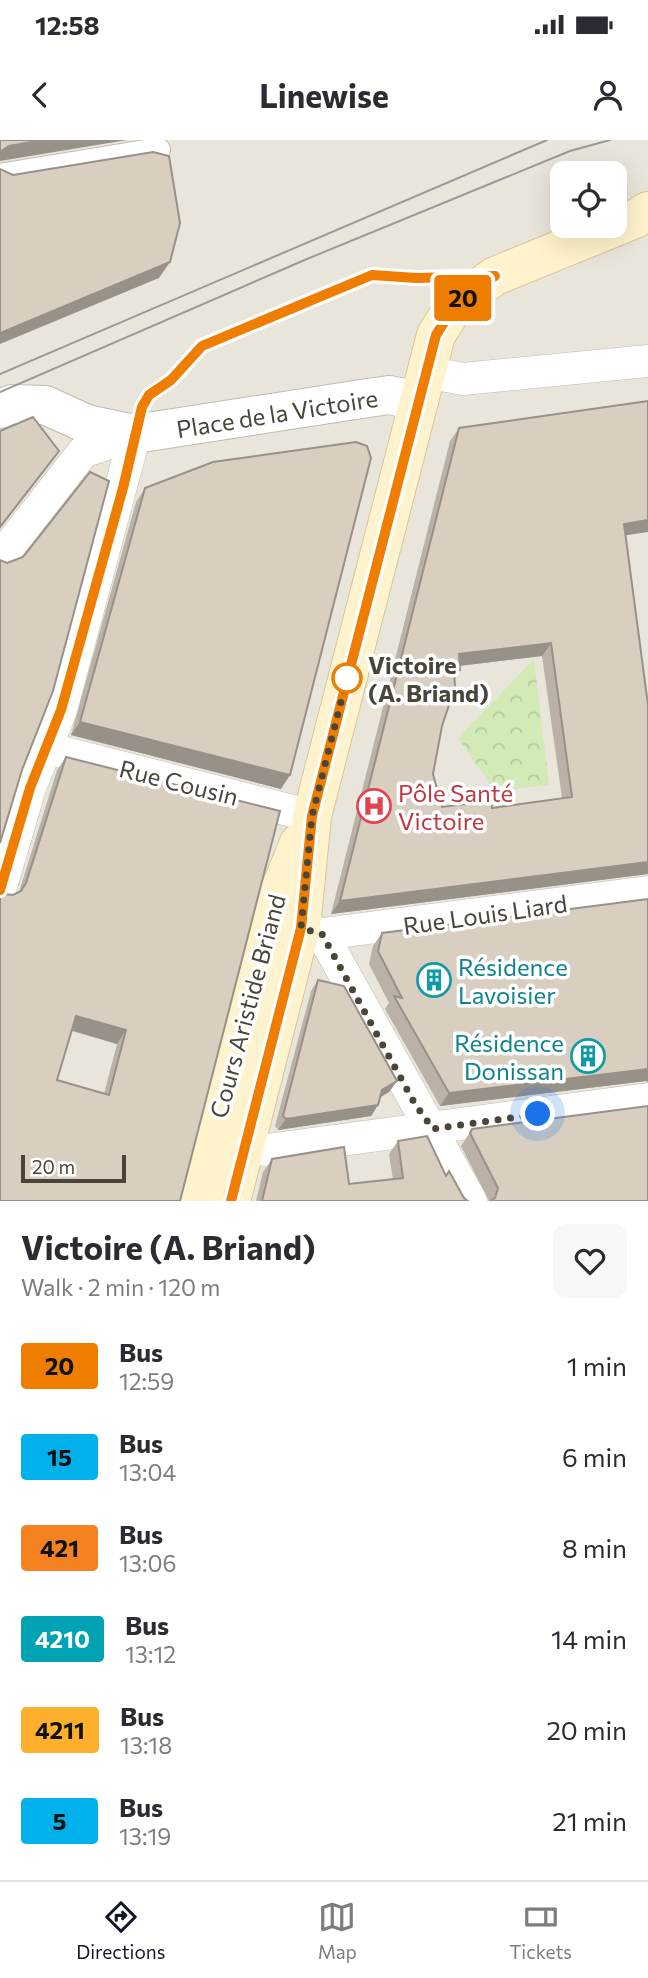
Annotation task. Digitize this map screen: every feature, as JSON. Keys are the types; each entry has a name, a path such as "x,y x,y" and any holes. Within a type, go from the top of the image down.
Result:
{"main road":[{"path":"418,403 436,335 455,305 495,276 635,219 648,211"},
{"name":"Cours Aristide Briand","path":"196,1201 268,919 285,871 312,816 418,403"},
{"name":"Cours Aristide Briand","path":"231,1201 245,1147 312,931 312,816"}],"street":[{"path":"0,176 158,149"},
{"name":"Place de la Victoire","path":"135,434 389,395 418,403 463,379 648,361"},
{"path":"0,409 12,404 45,405 87,424 135,434"},
{"path":"0,558 83,452 135,434"},
{"path":"0,890 30,788 61,710 135,434"},
{"name":"Rue Cousin","path":"46,748 312,816"},
{"name":"Rue Louis Liard","path":"312,931 648,892"},
{"path":"312,931 415,1104 433,1129 471,1201"},
{"path":"245,1147 267,1150 648,1099"}],"shaded area":[{"path":"0,140 648,140 648,1201 0,1201"}],"green space":[{"path":"534,659 549,785 495,791 458,738"}],"building":[{"path":"0,140 42,140 9,146 0,152"},
{"path":"153,152 169,156 180,223 170,262 0,333 0,169 13,175"},
{"path":"648,401 648,520 624,524 648,705 648,862 340,901 459,428","holes":["551,643 572,797 492,808 491,801 442,807 433,774 442,726 455,687 454,671 460,670 459,654"]},
{"path":"33,417 59,451 0,527 0,431"},
{"path":"356,442 367,446 371,458 290,775 80,722 145,488 213,462"},
{"path":"90,472 109,481 53,691 22,770 0,843 0,560 7,563 23,557"},
{"path":"66,757 280,811 180,1201 0,1201 0,892 13,895 21,891 26,883","holes":["76,1016 126,1030 109,1095 57,1080"]},
{"path":"648,899 648,1069 449,1093 394,996 402,998 378,951 382,933"},
{"path":"318,980 344,986 397,1081 382,1090 378,1105 286,1119 283,1116"},
{"path":"648,1106 648,1201 490,1201 495,1198 498,1188 470,1133 472,1129"},
{"path":"427,1136 446,1176 449,1171 468,1201 262,1201 272,1159 344,1147 349,1184 403,1178 398,1141"}],"tram line":[{"path":"0,374 547,140"},
{"path":"0,392 307,259 570,151 610,140"}],"bus line":[{"name":"20","path":"0,890 30,788 61,710 123,488 142,407 149,395 171,380 202,346 372,275 416,278 495,276 455,305 436,335 312,816 301,928 231,1201"}],"place":[{"name":"Victoire (A. Briand)","path":"347,678"},
{"name":"Pôle Santé Victoire","path":"374,806"},
{"name":"Résidence Lavoisier","path":"434,980"},
{"name":"Résidence Donissan","path":"588,1056"}],"route":[{"path":"347,678 312,816 301,928 322,934 415,1104 433,1129 538,1114"}]}
